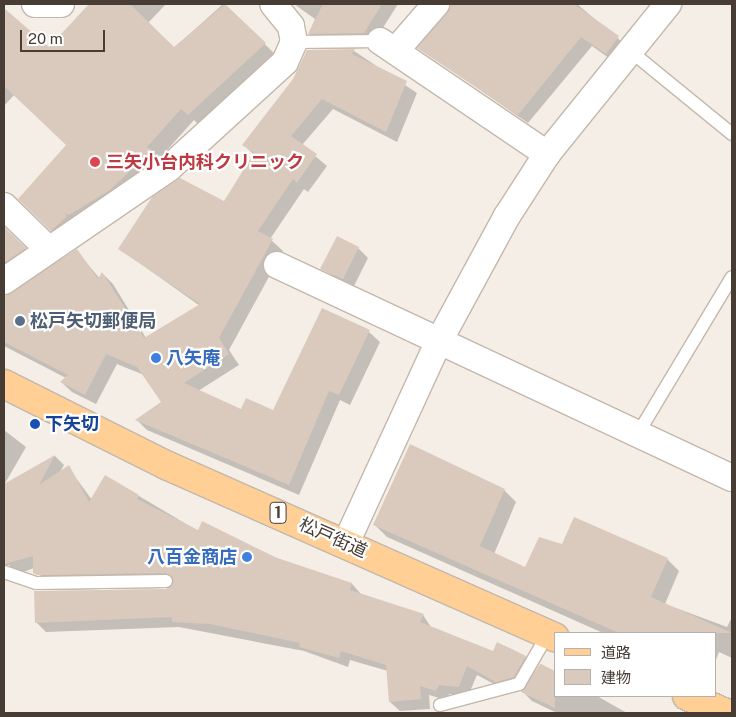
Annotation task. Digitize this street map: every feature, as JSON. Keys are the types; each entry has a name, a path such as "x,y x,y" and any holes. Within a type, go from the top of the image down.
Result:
{"main road":[{"name":"松戸街道","path":"4,384 166,465 346,543 551,636"},
{"path":"689,697 726,713"}],"street":[{"path":"35,4 61,4"},
{"path":"4,281 48,249 169,168 285,62 294,42 291,26 273,4"},
{"path":"436,4 389,45 547,154"},
{"path":"346,543 438,343 507,216 547,154 668,4"},
{"path":"4,206 48,249"},
{"path":"277,265 438,343 732,478"}],"lane":[{"path":"294,42 389,45"},
{"path":"629,50 732,134"},
{"path":"638,435 732,277"},
{"path":"4,572 36,583 166,581"},
{"path":"440,705 519,684 551,636"}],"building":[{"path":"89,4 130,4 174,47 225,4 266,43 188,115 181,109 147,147 152,150 110,190 69,215 65,213 67,216 51,231 18,199 66,145 4,86 4,8 49,47"},
{"path":"323,4 382,4 364,33 308,34"},
{"path":"451,4 574,4 619,36 606,54 581,37 518,115 417,48"},
{"path":"355,49 352,54 407,81 386,132 322,99 291,136 317,154 297,183 293,179 258,231 273,239 219,338 229,354 184,383 241,409 246,398 273,410 322,308 370,330 339,395 329,391 289,485 135,420 161,402 137,367 106,354 85,395 60,382 68,375 4,342 4,296 77,249 98,279 102,272 144,338 200,304 118,249 152,197 180,178 224,201 254,153 242,145 293,79 307,50"},
{"path":"4,227 26,248 4,263"},
{"path":"337,236 359,247 343,279 320,269"},
{"path":"410,444 505,489 480,546 525,567 539,537 562,544 574,517 668,558 651,597 732,633 617,632 373,525"},
{"path":"55,455 39,485 69,465 89,502 105,475 139,495 137,499 198,530 202,521 277,558 352,583 350,590 424,614 420,622 493,651 497,642 526,656 514,677 496,682 467,666 459,687 439,685 436,691 420,686 421,699 389,702 386,665 341,651 339,658 299,647 300,643 210,624 172,622 172,617 35,623 34,591 166,589 174,581 166,573 37,575 33,573 33,556 4,564 4,484"},
{"path":"540,664 554,671 555,708 521,692"}],"place":[{"name":"三矢小台内科クリニック","path":"95,162"},
{"name":"松戸矢切郵便局","path":"20,321"},
{"name":"八矢庵","path":"156,358"},
{"name":"下矢切","path":"35,424"},
{"name":"八百金商店","path":"247,557"}]}
